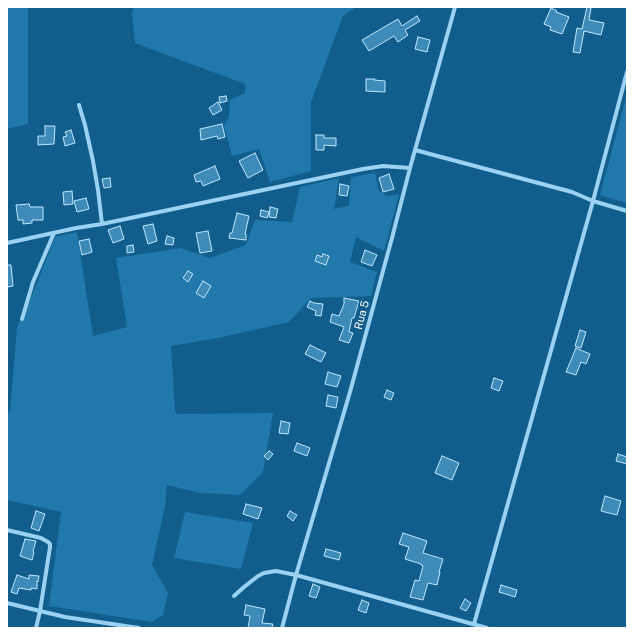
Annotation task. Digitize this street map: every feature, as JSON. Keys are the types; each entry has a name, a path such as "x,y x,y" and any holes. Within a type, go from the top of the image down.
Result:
{"street":[{"name":"Rua 5","path":"282,628 358,363 455,7"},
{"path":"474,624 593,201 627,72"},
{"path":"79,105 93,161 102,224"},
{"path":"415,150 572,192 593,201 627,211"},
{"path":"7,243 363,169 383,166 410,168"},
{"path":"22,319 33,282 54,233"},
{"path":"7,530 41,538 50,544 36,628"},
{"path":"234,596 264,573 276,571 296,575 487,628"},
{"path":"7,603 65,617 139,628"}],"shaded area":[{"path":"7,7 29,7 28,124 7,129"},
{"path":"134,7 356,7 343,16 311,102 311,171 270,182 259,149 232,156 224,126 229,117 230,100 245,93 245,84 135,43 132,12"},
{"path":"627,94 627,203 600,195"},
{"path":"375,173 379,191 388,196 399,194 384,251 356,237 350,262 377,272 371,296 311,298 289,322 223,337 171,346 175,410 177,414 273,413 263,472 240,495 200,493 167,485 165,507 152,565 168,593 163,615 152,622 49,606 61,512 7,500 7,413 10,412 17,327 35,288 55,237 77,232 93,336 127,327 116,258 181,248 210,258 246,245 255,220 292,222 300,187 339,178 334,209 349,206 351,177"},
{"path":"185,512 253,523 241,569 174,558"}],"building":[{"path":"587,7 591,8 589,20 604,23 601,35 584,31 580,53 573,52 577,28 582,29"},
{"path":"551,8 557,11 556,12 569,17 562,34 550,30 551,27 544,24"},
{"path":"417,16 420,21 405,30 408,35 398,42 394,36 369,51 362,40 398,19 402,26"},
{"path":"418,37 430,40 427,52 415,49"},
{"path":"366,79 385,81 385,92 366,91"},
{"path":"226,96 227,101 220,103 219,97"},
{"path":"218,102 222,110 213,115 209,108"},
{"path":"222,124 225,137 218,139 217,136 201,140 200,129"},
{"path":"45,126 55,126 54,144 38,145 38,136 45,136"},
{"path":"71,130 75,143 65,146 63,137 67,136 65,132"},
{"path":"316,135 324,135 324,138 336,138 336,146 324,145 324,150 316,150"},
{"path":"255,153 263,170 248,178 239,161"},
{"path":"215,166 220,179 203,186 201,181 196,182 194,175"},
{"path":"389,174 394,189 383,192 379,178"},
{"path":"110,178 111,187 104,188 102,179"},
{"path":"340,184 349,186 347,196 339,195"},
{"path":"72,191 73,204 64,205 63,192"},
{"path":"86,198 89,209 77,212 74,201"},
{"path":"29,204 30,207 43,207 43,220 32,220 32,223 23,224 23,220 18,220 16,205"},
{"path":"270,207 278,209 276,218 269,217"},
{"path":"261,210 269,212 267,218 260,216"},
{"path":"237,213 249,216 245,234 246,240 229,238 230,233 232,233"},
{"path":"153,224 157,241 148,244 143,226"},
{"path":"120,226 124,239 113,243 108,230"},
{"path":"208,231 212,251 200,253 196,233"},
{"path":"167,236 174,238 173,245 165,244"},
{"path":"89,239 92,252 82,255 79,241"},
{"path":"133,245 134,252 127,253 127,246"},
{"path":"365,250 377,255 372,266 361,262"},
{"path":"323,254 329,256 326,265 315,261 317,255 322,257"},
{"path":"7,265 11,265 13,286 7,287"},
{"path":"188,271 193,274 188,282 183,278"},
{"path":"203,281 211,286 204,298 196,293"},
{"path":"344,298 359,301 354,318 352,318 349,332 353,333 349,343 339,340 344,327 330,322 332,314 339,316 344,304"},
{"path":"310,301 323,304 321,316 315,315 316,311 307,307"},
{"path":"580,330 586,332 581,348 575,346"},
{"path":"310,345 326,353 321,362 305,354"},
{"path":"576,348 590,354 586,364 581,362 576,375 566,372"},
{"path":"328,372 341,376 337,387 325,384"},
{"path":"494,378 503,381 499,391 491,388"},
{"path":"387,390 394,393 391,400 384,397"},
{"path":"328,395 338,397 336,408 326,406"},
{"path":"281,421 290,423 288,434 279,433"},
{"path":"297,443 310,448 307,456 294,451"},
{"path":"269,451 273,454 268,460 264,456"},
{"path":"618,454 627,457 627,464 616,461"},
{"path":"442,456 459,463 452,480 435,473"},
{"path":"605,496 621,501 617,515 601,511"},
{"path":"246,504 262,508 258,519 243,514"},
{"path":"36,511 45,514 39,531 31,528"},
{"path":"290,511 297,515 293,521 287,516"},
{"path":"403,533 427,541 423,553 443,559 437,585 428,583 423,600 410,597 415,580 419,581 423,566 405,559 409,547 399,544"},
{"path":"25,539 36,541 32,560 20,556"},
{"path":"326,549 341,553 339,560 324,556"},
{"path":"17,575 29,579 29,575 39,576 38,582 37,581 37,589 31,588 31,590 19,588 17,594 11,592"},
{"path":"313,584 320,587 316,598 309,596"},
{"path":"501,585 517,590 515,597 499,592"},
{"path":"465,599 471,603 466,611 460,608"},
{"path":"362,600 369,603 366,613 358,610"},
{"path":"246,605 265,609 262,623 273,624 272,628 248,628 250,616 244,615"}]}
